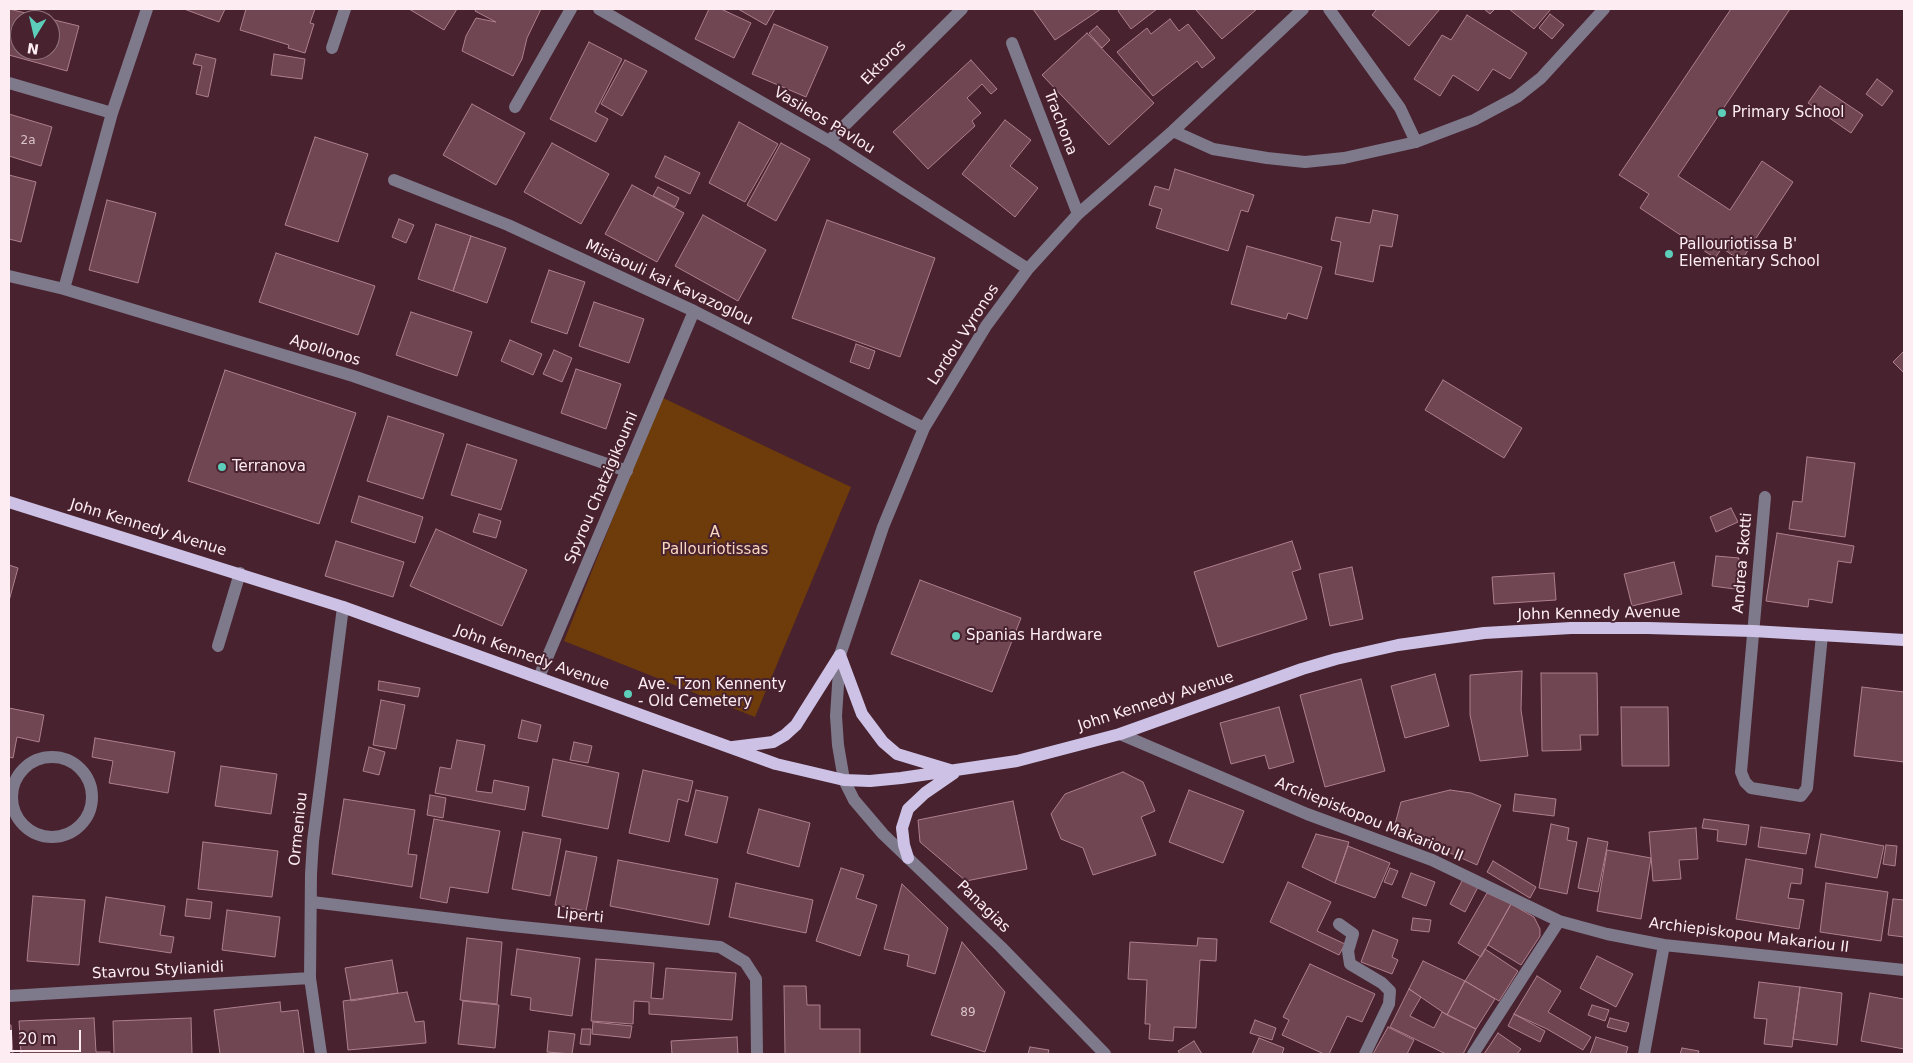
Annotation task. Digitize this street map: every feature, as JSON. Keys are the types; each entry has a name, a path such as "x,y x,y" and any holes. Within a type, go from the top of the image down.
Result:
{"main road":[{"name":"John Kennedy Avenue","path":"9,502 240,573 343,607 776,764 844,780 870,781 956,772 1017,761 1120,734 1302,669 1398,645 1484,633 1571,628 1753,631 1904,640"},
{"path":"728,748 773,742 785,736 796,725 840,654"},
{"path":"840,654 862,714 883,742 897,754 956,772"},
{"path":"908,858 902,828 908,809 925,794 956,772"}],"street":[{"path":"64,290 112,114 147,9"},
{"path":"332,48 345,9"},
{"path":"515,107 571,9"},
{"name":"Vasileos Pavlou","path":"599,9 618,13 830,141 1028,269"},
{"name":"Ektoros","path":"830,141 962,9"},
{"name":"Lordou Vyronos","path":"844,780 836,716 840,654 883,527 924,428 986,326 1028,269 1078,214 1173,131 1302,9"},
{"path":"1329,9 1400,108 1416,142"},
{"path":"1173,131 1213,149 1305,162 1344,158 1416,142 1474,120 1517,97 1541,78 1604,9"},
{"name":"Trachona","path":"1012,42 1078,214"},
{"path":"9,83 112,114"},
{"name":"Misiaouli kai Kavazoglou","path":"394,180 508,225 694,311 924,428"},
{"name":"Apollonos","path":"9,276 64,290 353,376 627,472"},
{"name":"Spyrou Chatzigikoumi","path":"539,678 694,311"},
{"name":"Andrea Skotti","path":"1765,497 1741,772 1745,782 1751,788 1802,796 1809,782 1822,635"},
{"path":"218,646 240,573"},
{"name":"Ormeniou","path":"321,1054 310,978 313,841 343,607"},
{"name":"Archiepiskopou Makariou II","path":"1120,734 1307,814 1432,860 1559,921 1607,934 1664,944 1904,970"},
{"path":"46,757 59,757 71,761 81,768 89,779 93,791 92,804 88,817 72,832 52,838 38,836 26,828 17,818 10,790 23,768 34,760 46,757"},
{"name":"Panagias","path":"844,780 854,800 867,816 1001,947 1105,1054"},
{"name":"Liperti","path":"312,902 502,925 720,947 745,962 756,980 757,1054"},
{"path":"1473,1054 1559,921"},
{"path":"1339,924 1353,934 1348,951 1350,964 1382,983 1390,992 1389,1004 1365,1054"},
{"path":"1644,1054 1664,944"},
{"name":"Stavrou Stylianidi","path":"9,996 310,978"}],"green space":[{"name":"A Pallouriotissas","path":"661,397 851,487 755,717 564,641"}],"building":[{"path":"9,9 13,10 10,10 10,55"},
{"path":"184,9 225,9 219,22"},
{"path":"246,9 315,9 310,23 314,24 305,53 288,48 289,45 240,30"},
{"path":"409,9 457,9 444,30"},
{"path":"476,9 541,9 527,38 522,59 513,76 462,51 466,36 476,18 496,22 475,11"},
{"path":"709,9 721,9 751,23 734,58 695,39"},
{"path":"738,9 775,9 766,25"},
{"path":"1033,9 1101,9 1055,40"},
{"path":"1120,9 1157,9 1131,29 1118,11"},
{"path":"1195,9 1257,9 1222,39"},
{"path":"1377,9 1440,9 1409,46 1372,15"},
{"path":"1484,9 1495,9 1490,14"},
{"path":"1509,9 1551,9 1534,29"},
{"path":"1731,9 1790,9 1678,176 1730,210 1762,161 1793,182 1741,261 1722,248 1715,258 1640,208 1649,194 1619,175"},
{"path":"1550,14 1564,25 1552,39 1539,28"},
{"path":"1467,15 1527,53 1510,79 1493,69 1478,91 1453,75 1440,96 1414,79 1442,35 1451,40"},
{"path":"1170,19 1179,31 1188,24 1215,58 1202,68 1197,61 1153,96 1117,52 1147,28 1151,34"},
{"path":"60,21 79,26 67,71 27,60 60,60"},
{"path":"774,24 828,47 806,97 752,74"},
{"path":"1097,26 1110,40 1102,48 1089,33"},
{"path":"1087,33 1154,103 1109,145 1042,75"},
{"path":"589,42 622,59 595,112 608,119 596,142 550,119"},
{"path":"196,54 216,59 208,97 196,94 202,66 193,64"},
{"path":"274,54 305,59 302,79 271,75"},
{"path":"625,60 647,71 622,116 601,104"},
{"path":"971,60 997,89 991,94 982,84 967,98 981,113 972,121 975,126 928,169 893,132"},
{"path":"1877,79 1893,91 1882,106 1866,94"},
{"path":"1820,86 1863,115 1851,133 1808,103"},
{"path":"472,104 525,133 496,185 443,155"},
{"path":"9,114 52,127 41,166 9,156"},
{"path":"1005,120 1031,140 1010,166 1038,188 1015,217 962,174"},
{"path":"739,122 778,144 745,202 709,183"},
{"path":"315,137 368,154 338,242 285,225"},
{"path":"552,143 609,174 581,224 524,192"},
{"path":"781,143 810,159 776,221 747,205"},
{"path":"665,156 700,173 690,194 655,177"},
{"path":"1175,169 1254,195 1248,212 1241,210 1228,251 1156,228 1162,209 1149,205 1155,186 1169,190"},
{"path":"9,175 36,182 21,242 9,239"},
{"path":"632,185 684,213 657,262 605,234"},
{"path":"658,187 679,198 675,207 653,196"},
{"path":"107,200 156,213 138,283 89,270"},
{"path":"1373,210 1398,215 1392,247 1380,245 1373,282 1335,274 1341,242 1331,240 1336,217 1370,223"},
{"path":"703,215 766,250 738,301 675,266"},
{"path":"399,219 414,225 406,243 392,237"},
{"path":"827,220 935,258 900,357 792,318"},
{"path":"436,224 471,236 453,291 418,279"},
{"path":"471,236 506,248 487,303 453,291"},
{"path":"1247,246 1322,267 1307,319 1288,313 1286,319 1231,304"},
{"path":"276,253 375,286 358,335 259,302"},
{"path":"549,270 585,282 567,334 531,322"},
{"path":"594,302 644,319 629,363 579,346"},
{"path":"411,312 472,332 457,376 396,355"},
{"path":"510,340 542,354 533,375 501,361"},
{"path":"856,344 875,351 869,369 850,362"},
{"path":"554,350 572,358 562,382 543,374"},
{"path":"1904,351 1904,373 1893,362"},
{"path":"576,369 621,384 606,429 561,413"},
{"path":"225,370 356,413 319,524 188,481"},
{"path":"1443,380 1522,428 1504,458 1425,410"},
{"path":"388,416 444,434 423,499 367,481"},
{"path":"467,444 517,460 501,510 451,495"},
{"path":"1807,457 1855,463 1845,537 1789,529 1793,501 1802,502"},
{"path":"359,496 423,517 415,543 351,522"},
{"path":"1731,508 1738,522 1716,532 1710,517"},
{"path":"479,514 501,521 496,538 473,532"},
{"path":"436,529 527,570 502,626 410,586"},
{"path":"1777,533 1854,546 1851,563 1838,561 1832,603 1809,599 1808,607 1766,601"},
{"path":"336,541 404,562 393,597 325,576"},
{"path":"1292,541 1301,569 1292,572 1307,619 1218,647 1194,572"},
{"path":"1716,556 1739,558 1735,589 1712,586"},
{"path":"1674,562 1682,594 1632,606 1624,574"},
{"path":"9,565 18,568 9,601"},
{"path":"1352,567 1363,619 1330,626 1319,574"},
{"path":"1554,573 1556,600 1494,604 1492,577"},
{"name":"Spanias Hardware","path":"920,580 1021,618 992,692 891,654"},
{"path":"1522,671 1521,710 1528,756 1480,761 1470,715 1470,675"},
{"path":"1541,673 1597,673 1598,735 1580,735 1581,750 1542,751"},
{"path":"1435,674 1449,726 1405,738 1391,686"},
{"path":"1361,679 1385,771 1325,787 1300,695"},
{"path":"379,681 420,688 418,697 378,690"},
{"path":"1862,687 1904,692 1904,762 1854,756"},
{"path":"381,700 405,705 396,749 373,745"},
{"path":"1279,707 1294,762 1269,769 1265,755 1231,764 1220,723"},
{"path":"1621,707 1668,707 1669,766 1622,766"},
{"path":"9,708 44,715 39,742 17,737 13,758 9,757"},
{"path":"522,720 541,725 537,742 518,738"},
{"path":"95,738 175,752 168,793 109,783 113,761 92,757"},
{"path":"457,740 485,745 476,791 492,793 494,780 529,787 525,810 435,793 440,767 451,769"},
{"path":"574,742 592,746 588,763 570,760"},
{"path":"369,747 385,752 379,775 363,771"},
{"path":"553,759 619,773 608,829 542,816"},
{"path":"221,766 277,774 271,814 215,806"},
{"path":"643,770 693,781 688,802 678,799 669,842 629,833"},
{"path":"1123,772 1143,782 1155,811 1141,817 1156,855 1093,875 1083,848 1061,839 1051,814 1065,794"},
{"path":"696,790 728,797 717,843 685,835"},
{"path":"1189,790 1244,811 1223,863 1169,842"},
{"path":"1450,790 1471,793 1501,805 1477,865 1394,828 1401,802"},
{"path":"1515,794 1556,799 1554,816 1513,811"},
{"path":"430,795 446,798 443,818 427,815"},
{"path":"344,799 415,810 408,854 417,855 412,887 332,874"},
{"path":"1013,801 1027,869 966,881 920,842 918,820"},
{"path":"759,809 810,823 799,867 747,853"},
{"path":"434,819 500,831 488,893 450,887 447,903 420,898"},
{"path":"1704,819 1749,825 1746,845 1717,841 1718,830 1702,828"},
{"path":"1551,824 1569,828 1567,840 1577,842 1567,894 1539,888"},
{"path":"1761,827 1810,834 1806,854 1758,847"},
{"path":"1696,828 1698,859 1679,860 1681,879 1653,881 1649,832"},
{"path":"523,832 561,839 550,896 512,889"},
{"path":"1316,834 1349,842 1335,883 1302,867"},
{"path":"1821,834 1884,846 1877,878 1815,867"},
{"path":"1588,838 1608,842 1598,892 1578,888"},
{"path":"203,842 278,851 272,897 198,889"},
{"path":"1886,845 1897,846 1895,866 1883,864"},
{"path":"1348,846 1390,863 1375,898 1335,883"},
{"path":"1607,850 1651,858 1641,919 1597,911"},
{"path":"566,851 597,857 586,911 555,905"},
{"path":"1746,859 1803,869 1801,884 1791,883 1788,898 1804,900 1799,929 1736,919"},
{"path":"618,860 718,879 709,925 610,906"},
{"path":"1493,861 1536,887 1530,898 1487,872"},
{"path":"841,868 864,875 856,898 877,905 860,956 816,941"},
{"path":"1390,868 1398,871 1392,885 1384,882"},
{"path":"1411,873 1435,882 1426,906 1402,897"},
{"path":"1463,879 1478,887 1465,912 1450,904"},
{"path":"1288,882 1331,902 1317,931 1345,944 1339,955 1270,922"},
{"path":"736,883 813,900 806,933 729,917"},
{"path":"1826,883 1888,892 1881,941 1820,932"},
{"path":"902,884 948,928 935,974 907,966 909,955 884,949"},
{"path":"1487,893 1511,904 1481,957 1458,943"},
{"path":"33,896 85,900 79,965 27,961"},
{"path":"106,897 165,906 160,935 174,937 171,953 99,942"},
{"path":"187,899 212,902 210,919 185,916"},
{"path":"1893,899 1904,900 1904,937 1888,935"},
{"path":"1511,904 1534,917 1540,929 1540,936 1521,965 1488,945"},
{"path":"227,910 280,917 275,957 222,950"},
{"path":"1413,918 1431,920 1429,932 1411,930"},
{"path":"1373,930 1398,940 1392,957 1398,960 1392,974 1361,962"},
{"path":"467,938 502,942 497,1004 460,1000"},
{"path":"1198,938 1217,939 1216,961 1200,960 1196,1028 1174,1027 1173,1041 1149,1039 1150,1024 1145,1024 1147,980 1128,979 1130,942 1197,946"},
{"path":"962,942 1005,992 985,1052 931,1035"},
{"path":"517,949 580,958 572,1016 530,1010 531,998 511,995"},
{"path":"1485,949 1518,971 1499,1001 1465,981"},
{"path":"1597,956 1633,974 1616,1007 1580,988"},
{"path":"596,959 654,963 651,998 663,999 666,968 736,973 732,1020 649,1014 649,1002 634,1001 633,1024 591,1021"},
{"path":"392,960 398,993 351,1001 345,968"},
{"path":"1423,961 1465,981 1447,1015 1409,989"},
{"path":"1310,964 1375,994 1362,1022 1347,1016 1329,1054 1324,1054 1282,1035 1289,1020 1283,1017"},
{"path":"1537,976 1561,991 1548,1012 1591,1037 1583,1050 1547,1029 1514,1014"},
{"path":"1465,981 1495,999 1476,1029 1447,1015"},
{"path":"1759,982 1800,987 1792,1047 1764,1044 1767,1019 1754,1018"},
{"path":"784,986 806,986 807,1005 820,1005 820,1029 860,1029 860,1054 785,1054"},
{"path":"1800,987 1842,993 1837,1045 1793,1039"},
{"path":"1409,989 1421,997 1410,1016 1434,1028 1442,1012 1476,1029 1463,1054 1446,1054 1390,1027"},
{"path":"407,992 415,1022 424,1021 426,1043 348,1050 343,1001"},
{"path":"1870,993 1904,999 1904,1049 1861,1041"},
{"path":"463,1001 499,1005 495,1048 458,1044"},
{"path":"280,1002 281,1012 298,1010 304,1054 220,1054 214,1010"},
{"path":"1592,1005 1609,1010 1605,1021 1588,1015"},
{"path":"1514,1014 1545,1031 1540,1042 1508,1026"},
{"path":"94,1018 96,1052 110,1052 110,1054 21,1054 19,1021"},
{"path":"191,1018 192,1054 114,1054 113,1021"},
{"path":"1610,1018 1629,1023 1626,1032 1607,1027"},
{"path":"1255,1020 1276,1028 1272,1040 1250,1033"},
{"path":"593,1022 632,1026 630,1038 592,1034"},
{"path":"9,1025 11,1025 13,1054 9,1054"},
{"path":"1388,1027 1414,1040 1407,1054 1373,1054"},
{"path":"582,1029 591,1029 590,1045 580,1044"},
{"path":"549,1031 575,1034 572,1054 547,1052"},
{"path":"1498,1033 1521,1049 1517,1054 1484,1054"},
{"path":"737,1037 738,1054 672,1054 671,1041"},
{"path":"1596,1037 1628,1047 1626,1054 1590,1054"},
{"path":"1259,1038 1284,1048 1282,1054 1252,1054"},
{"path":"1194,1041 1202,1054 1180,1054 1178,1051"},
{"path":"1030,1047 1049,1050 1048,1054 1028,1054"},
{"path":"1682,1048 1699,1051 1698,1054 1680,1054"}],"place":[{"name":"Primary School","path":"1722,113"},
{"name":"Pallouriotissa B' Elementary School","path":"1669,254"},
{"name":"Terranova","path":"222,467"},
{"name":"Spanias Hardware","path":"956,636"},
{"name":"Ave. Tzon Kennenty - Old Cemetery","path":"628,694"}]}
